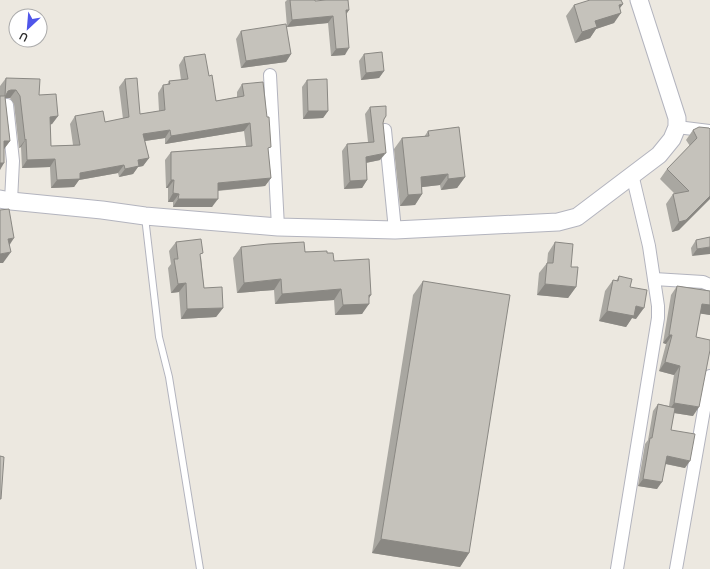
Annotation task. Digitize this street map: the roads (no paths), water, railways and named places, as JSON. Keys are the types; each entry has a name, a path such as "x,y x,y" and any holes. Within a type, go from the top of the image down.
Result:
{"street":[{"path":"7,105 13,161 6,200 145,216 278,227 395,230 558,222 577,217 658,155 672,140 677,127 677,118 639,0"},
{"path":"270,75 278,227"},
{"path":"677,127 710,131"},
{"path":"385,130 395,230"},
{"path":"617,569 658,318 658,306 649,246 632,174"},
{"path":"654,278 703,282 710,285"},
{"path":"676,569 710,376"}],"lane":[{"path":"145,216 159,338 169,377 200,569"}]}
